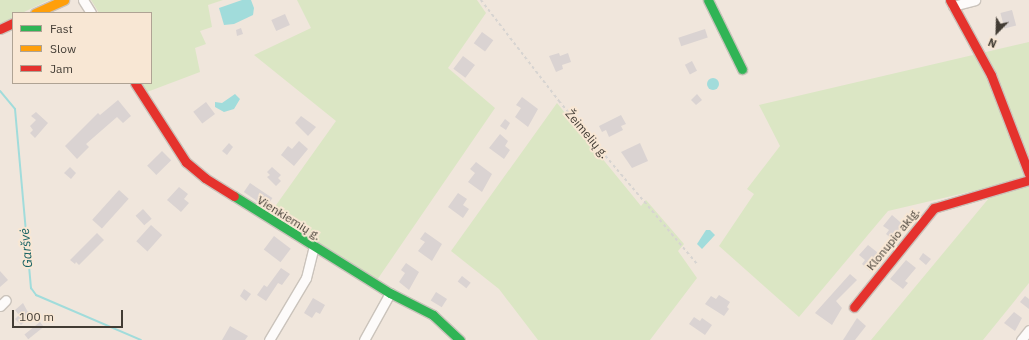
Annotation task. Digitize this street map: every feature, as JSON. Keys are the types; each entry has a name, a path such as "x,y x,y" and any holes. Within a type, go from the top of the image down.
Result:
{"street":[{"path":"37,12 64,0"},
{"path":"83,0 90,12"},
{"path":"708,0 742,69"},
{"path":"975,0 952,3 991,75 1029,174"},
{"path":"0,29 12,23"},
{"name":"Vienkiemių g.","path":"136,84 186,162 205,178 390,293 433,315 460,340"},
{"name":"Klonupio aklg.","path":"854,307 934,208 1029,180"},
{"path":"269,340 306,278 314,247"},
{"path":"364,340 390,293"},
{"path":"1021,340 1029,330"}],"path":[{"name":"Žeimelių g.","path":"481,0 559,101 697,264"}],"green space":[{"path":"0,0 49,0 24,12 12,12 12,18 0,24"},
{"path":"91,0 223,0 208,5 212,27 200,31 206,44 195,48 200,72 147,92 142,84 152,84 152,12 98,12"},
{"path":"297,0 477,0 486,13 448,68 495,108 377,280 269,215 336,121 254,55 311,28"},
{"path":"1029,42 1029,283 983,340 871,340 989,198 986,188 888,211 799,317 719,246 754,194 747,189 780,146 759,105"},
{"path":"557,103 641,206 646,200 684,244 678,251 697,278 650,340 538,340 499,289 451,251"}],"water":[{"path":"242,0 251,0 254,8 253,15 234,24 224,25 219,8"},
{"path":"711,78 715,78 719,84 715,90 711,90 707,86 707,82"},
{"path":"235,94 240,99 234,109 224,112 215,107 215,102 222,103"},
{"path":"706,230 710,230 715,235 702,249 697,244"}],"building":[{"path":"1012,10 1016,25 1005,29 1000,13"},
{"path":"285,14 290,25 276,31 271,20"},
{"path":"241,28 243,34 237,36 236,30"},
{"path":"705,29 708,38 681,46 678,38"},
{"path":"482,32 493,40 485,52 474,43"},
{"path":"559,53 560,56 568,53 571,62 562,65 563,69 556,72 549,56"},
{"path":"463,56 475,65 465,78 453,69"},
{"path":"692,61 697,71 690,74 685,65"},
{"path":"697,94 702,100 696,105 691,100"},
{"path":"522,97 538,109 528,127 515,117 521,108 516,105"},
{"path":"118,100 131,116 123,123 117,117 86,144 89,147 77,159 65,146 98,113 100,115"},
{"path":"206,102 215,114 202,124 193,112"},
{"path":"36,112 48,123 35,138 30,133 33,130 30,126 36,120 31,116"},
{"path":"621,115 626,124 621,126 623,130 609,137 606,130 602,132 599,126"},
{"path":"301,116 316,127 308,136 295,123"},
{"path":"505,119 510,123 506,130 500,126"},
{"path":"500,134 508,141 505,146 510,150 504,159 489,148"},
{"path":"299,141 308,149 294,166 281,155 288,146 292,149"},
{"path":"229,143 233,147 227,155 222,151"},
{"path":"640,143 648,161 632,168 621,152"},
{"path":"162,151 171,160 156,175 147,166"},
{"path":"476,162 492,174 482,192 468,182 475,173 470,169"},
{"path":"70,167 76,173 71,179 64,173"},
{"path":"272,167 281,175 278,178 281,181 276,186 267,177 270,175 267,172"},
{"path":"250,183 272,198 266,207 244,192"},
{"path":"179,187 188,194 184,199 189,203 181,212 167,200"},
{"path":"119,190 129,199 102,228 92,220"},
{"path":"458,193 467,199 463,205 469,209 463,218 448,207"},
{"path":"143,209 152,219 144,225 136,216"},
{"path":"892,215 906,227 894,241 886,234 889,230 883,226"},
{"path":"151,225 162,235 147,251 136,241"},
{"path":"425,232 442,244 432,261 418,251 425,242 420,239"},
{"path":"97,233 104,240 79,265 70,260"},
{"path":"274,236 291,249 281,262 264,250"},
{"path":"868,245 882,256 870,271 862,264 865,260 859,255"},
{"path":"923,253 931,259 926,265 919,259"},
{"path":"906,260 916,268 905,281 908,283 903,289 890,279"},
{"path":"406,263 419,272 409,290 399,282 405,273 401,270"},
{"path":"281,268 290,274 282,285 278,283 266,301 257,295 264,285 267,287"},
{"path":"0,271 8,280 0,287"},
{"path":"850,274 857,280 836,301 842,308 832,325 815,313"},
{"path":"462,276 471,283 466,288 458,282"},
{"path":"244,289 251,294 246,301 240,296"},
{"path":"436,292 447,299 442,307 431,300"},
{"path":"719,295 730,302 727,307 729,309 724,316 705,304 711,296 716,299"},
{"path":"1025,296 1029,299 1029,309 1020,302"},
{"path":"313,298 325,305 320,314 316,312 312,318 304,313"},
{"path":"23,303 30,316 21,325 15,319 19,315 15,310"},
{"path":"1014,312 1022,318 1015,331 1004,323"},
{"path":"694,317 700,321 702,318 712,325 705,335 689,324"},
{"path":"857,318 866,326 855,340 843,340"},
{"path":"40,322 44,327 28,339 24,335"},
{"path":"230,326 248,336 245,340 222,340"}],"waterway":[{"name":"Garšvė","path":"0,91 15,109 31,288 36,295 141,340"}],"traffic: fast":[{"path":"708,0 742,69"},
{"path":"234,196 390,293 433,315 460,340"}],"traffic: slow":[{"path":"37,12 64,0"}],"traffic: jam":[{"path":"950,0 991,75 1029,174"},
{"path":"0,29 12,23"},
{"path":"136,84 186,162 205,178 234,196"},
{"path":"854,307 934,208 1029,180"}]}
